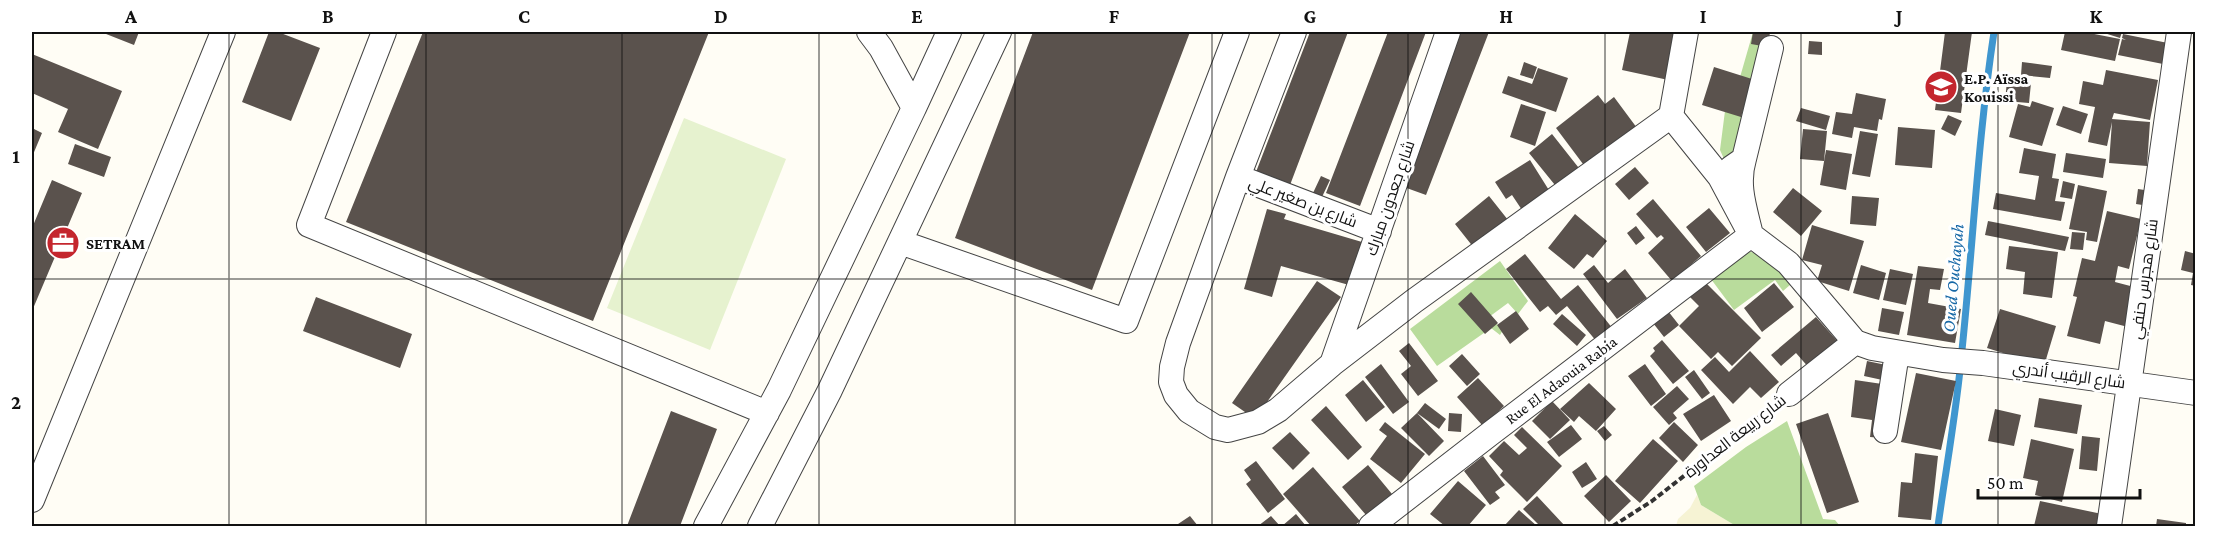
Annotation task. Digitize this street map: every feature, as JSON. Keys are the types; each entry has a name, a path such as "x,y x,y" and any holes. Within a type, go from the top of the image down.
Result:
{"street":[{"path":"32,500 223,32"},
{"path":"384,32 309,225 767,413"},
{"path":"869,32 881,48 914,108"},
{"path":"706,526 767,413 950,32"},
{"path":"760,526 830,390 999,32"},
{"path":"900,242 1126,321 1237,32"},
{"name":"شارع بن صغير علي","path":"1294,32 1238,177 1379,231"},
{"name":"شارع جعدون مبارك","path":"1332,364 1448,32"},
{"path":"1238,177 1178,344 1172,367 1172,382 1176,395 1189,411 1215,427 1228,430 1258,422 1278,410 1332,364 1414,302 1671,116 1686,32"},
{"name":"شارع هجرس حنفي","path":"2109,526 2179,32"},
{"path":"1751,235 1741,194 1740,173 1771,48"},
{"path":"1671,116 1720,177 1751,235 1788,263 1855,342"},
{"path":"1720,177 1744,159"},
{"name":"Rue El Adaouia Rabia","path":"1371,526 1751,235"},
{"name":"شارع الرقيب أندري","path":"1855,342 1872,348 1943,360 1983,363 2196,393"},
{"name":"شارع ربيعة العداورة","path":"1789,394 1855,342"},
{"path":"1885,431 1897,353"}],"path":[{"name":"شارع ربيعة العداورة","path":"1613,526 1652,501 1789,394"}],"shaded area":[{"path":"1697,495 1701,505 1736,526 1676,526 1678,519 1690,508"}],"green space":[{"path":"1753,32 1769,32 1768,47 1743,155 1724,159 1720,150 1726,103 1732,105"},
{"path":"684,118 786,159 710,350 607,308"},
{"path":"1742,250 1765,257 1780,271 1790,285 1783,291 1775,280 1734,310 1708,275"},
{"path":"1500,261 1528,301 1518,314 1508,303 1489,317 1503,330 1500,335 1491,328 1437,366 1410,329"},
{"path":"1787,421 1823,519 1835,520 1840,526 1736,526 1701,505 1694,486 1746,447"}],"building":[{"path":"101,32 139,32 134,45"},
{"path":"269,32 278,32 320,48 291,121 242,102"},
{"path":"423,32 709,32 593,321 346,222"},
{"path":"1033,32 1190,32 1092,290 955,238"},
{"path":"1310,32 1348,32 1290,185 1256,172"},
{"path":"1388,32 1426,32 1360,206 1326,193"},
{"path":"1460,32 1489,32 1426,195 1401,186"},
{"path":"1630,32 1678,32 1673,81 1622,70"},
{"path":"1753,32 1770,32 1768,47 1751,44"},
{"path":"1945,32 1972,32 1961,113 1935,110"},
{"path":"2065,32 2084,32 2120,39 2115,61 2061,50"},
{"path":"2101,32 2122,32 2120,38"},
{"path":"2123,34 2173,44 2168,65 2118,55 2122,39 2126,40 2122,38"},
{"path":"1809,41 1822,42 1822,55 1808,54"},
{"path":"32,54 122,91 98,149 58,132 68,109 32,93"},
{"path":"1524,62 1537,67 1533,79 1520,75"},
{"path":"2022,62 2052,66 2050,78 2021,75"},
{"path":"1714,67 1752,79 1741,117 1702,105"},
{"path":"1538,68 1568,78 1556,112 1502,93 1508,76 1532,84"},
{"path":"2106,70 2158,80 2150,120 2114,113 2112,119 2150,122 2147,166 2109,163 2112,122 2107,146 2088,142 2095,107 2079,104 2083,81 2103,85"},
{"path":"2007,81 2031,83 2029,103 2005,101"},
{"path":"1856,93 1886,99 1882,120 1879,119 1877,131 1854,127 1852,138 1832,134 1836,112 1852,114"},
{"path":"1598,95 1605,104 1614,97 1637,128 1586,168 1556,128"},
{"path":"2032,101 2054,108 2042,146 2009,137 2018,104 2030,107"},
{"path":"1521,104 1546,112 1535,146 1510,137"},
{"path":"2063,106 2088,114 2081,134 2056,125"},
{"path":"1801,108 1830,116 1826,130 1796,121"},
{"path":"1948,115 1962,121 1955,136 1941,129"},
{"path":"1898,127 1935,130 1932,168 1895,165"},
{"path":"32,128 42,133 32,157"},
{"path":"1803,129 1827,131 1824,161 1800,159"},
{"path":"1860,131 1878,134 1870,177 1852,174"},
{"path":"1552,134 1582,172 1559,190 1529,153"},
{"path":"75,144 111,157 104,177 68,164"},
{"path":"2024,148 2056,154 2052,178 2059,179 2055,201 2065,202 2061,221 1993,209 1996,193 2035,200 2039,176 2019,173"},
{"path":"1826,150 1852,154 1846,190 1820,185"},
{"path":"2066,153 2106,159 2103,178 2063,172"},
{"path":"1530,160 1552,195 1524,213 1512,195 1506,199 1495,182"},
{"path":"1635,167 1649,183 1629,200 1615,184"},
{"path":"1321,176 1330,180 1322,197 1313,193"},
{"path":"52,180 82,193 32,311 32,228"},
{"path":"2063,181 2075,184 2072,199 2060,197"},
{"path":"2078,185 2107,191 2097,242 2086,240 2087,232 2069,229"},
{"path":"1793,188 1822,211 1801,236 1773,212"},
{"path":"2138,189 2151,191 2149,206 2136,204"},
{"path":"1489,196 1512,225 1478,253 1455,224"},
{"path":"1852,196 1879,198 1876,226 1850,224"},
{"path":"1653,199 1701,256 1672,281 1648,253 1664,238 1661,235 1657,238 1636,214"},
{"path":"1709,208 1730,233 1706,252 1686,227"},
{"path":"1267,209 1286,214 1284,219 1362,242 1349,285 1281,266 1272,297 1244,289"},
{"path":"2107,211 2141,219 2129,269 2118,266 2115,282 2138,288 2128,327 2105,321 2100,344 2067,336 2077,297 2073,296 2082,258 2095,261"},
{"path":"1575,214 1607,241 1593,258 1587,254 1574,269 1548,248"},
{"path":"1988,221 2069,237 2065,251 1985,235"},
{"path":"1812,225 1864,241 1849,291 1817,281 1822,265 1802,260"},
{"path":"1636,226 1645,238 1636,245 1627,233"},
{"path":"2072,232 2085,233 2083,250 2070,249"},
{"path":"2009,246 2058,252 2052,298 2023,294 2025,272 2006,269"},
{"path":"2185,251 2196,254 2196,286 2191,285 2193,273 2181,270"},
{"path":"1525,254 1561,299 1578,285 1613,329 1597,342 1567,306 1556,315 1548,306 1540,312 1506,269"},
{"path":"1594,265 1608,283 1625,269 1647,298 1617,319 1583,274"},
{"path":"1861,265 1886,273 1879,300 1853,293"},
{"path":"1918,266 1944,269 1940,290 1930,289 1928,303 1961,309 1955,343 1907,335"},
{"path":"1890,269 1913,274 1906,305 1883,300"},
{"path":"1317,281 1341,297 1255,419 1232,403"},
{"path":"1705,282 1761,338 1732,366 1718,352 1711,359 1679,326 1699,306 1690,297"},
{"path":"1774,283 1794,307 1762,332 1744,308"},
{"path":"1471,292 1498,323 1485,334 1458,304"},
{"path":"316,297 412,334 400,368 303,331"},
{"path":"1882,308 1904,312 1899,335 1878,331"},
{"path":"2000,309 2056,326 2044,366 1987,348"},
{"path":"1516,311 1529,329 1510,344 1497,325"},
{"path":"1668,311 1679,325 1664,337 1653,323"},
{"path":"1562,314 1586,335 1577,346 1553,324"},
{"path":"1816,317 1839,343 1810,369 1796,353 1781,366 1771,355"},
{"path":"1662,340 1689,371 1673,384 1650,356 1655,351 1653,348"},
{"path":"1409,343 1438,381 1418,396 1401,374 1411,366 1399,351"},
{"path":"1750,351 1779,382 1761,398 1750,387 1733,404 1701,370 1715,357 1729,372"},
{"path":"1462,354 1480,374 1467,386 1449,366"},
{"path":"1867,361 1891,366 1887,381 1864,376"},
{"path":"1381,364 1409,402 1393,414 1365,377"},
{"path":"1645,364 1666,394 1651,406 1628,376"},
{"path":"1694,370 1710,393 1702,399 1685,377"},
{"path":"1916,373 1956,381 1941,450 1901,442"},
{"path":"1478,378 1504,406 1483,426 1457,397"},
{"path":"1363,380 1385,407 1366,422 1345,395"},
{"path":"1855,380 1889,385 1882,438 1870,437 1872,420 1851,417"},
{"path":"1589,383 1616,409 1596,431 1579,416 1574,422 1560,409"},
{"path":"1677,386 1689,399 1673,413 1677,418 1669,425 1653,407"},
{"path":"1714,395 1731,421 1701,441 1683,414"},
{"path":"2039,398 2082,405 2077,434 2034,427"},
{"path":"1552,401 1570,420 1550,439 1532,421"},
{"path":"1425,403 1446,419 1439,429 1417,413"},
{"path":"1326,406 1362,447 1348,460 1311,420"},
{"path":"1995,409 2021,415 2014,446 1988,441"},
{"path":"671,411 717,429 680,526 627,526"},
{"path":"1417,413 1444,441 1429,456 1401,428"},
{"path":"1449,413 1462,414 1461,432 1448,431"},
{"path":"1828,413 1859,502 1827,513 1796,424"},
{"path":"1385,422 1425,454 1401,483 1370,459 1387,436 1379,430"},
{"path":"1674,422 1698,445 1683,462 1659,438"},
{"path":"1571,425 1582,439 1559,457 1547,442"},
{"path":"1604,426 1612,435 1605,441 1597,431"},
{"path":"1522,427 1562,466 1527,502 1500,475 1503,471 1489,456 1504,441 1519,455 1527,448 1514,435"},
{"path":"1290,432 1310,453 1293,470 1272,448"},
{"path":"2082,436 2100,438 2097,471 2079,469"},
{"path":"1653,439 1678,461 1640,503 1615,481"},
{"path":"2031,439 2074,449 2062,502 2035,495 2038,481 2023,478"},
{"path":"1915,453 1938,456 1931,520 1898,517 1901,482 1912,483"},
{"path":"1483,456 1505,485 1495,492 1500,498 1490,505 1464,471"},
{"path":"1256,461 1285,499 1268,513 1246,484 1251,480 1244,470"},
{"path":"1586,462 1597,479 1582,488 1572,472"},
{"path":"1368,465 1392,494 1366,515 1342,487"},
{"path":"1313,467 1360,521 1354,526 1311,526 1283,494"},
{"path":"1606,475 1631,501 1609,522 1584,496"},
{"path":"1458,481 1486,505 1468,526 1445,526 1430,514"},
{"path":"1537,496 1565,526 1540,526 1523,509"},
{"path":"2040,501 2102,514 2099,526 2034,526"},
{"path":"1519,510 1537,526 1504,526"},
{"path":"1296,514 1306,526 1282,526"},
{"path":"1190,516 1198,526 1175,526"},
{"path":"1271,516 1280,526 1258,526"},
{"path":"2157,519 2186,523 2186,526 2156,526"}],"waterway":[{"name":"Oued Ouchayah","path":"1938,526 1960,372 1980,151 1994,32"}],"place":[{"name":"E.P. Aïssa Kouissi","path":"1941,87"},
{"name":"SETRAM","path":"63,243"}]}
